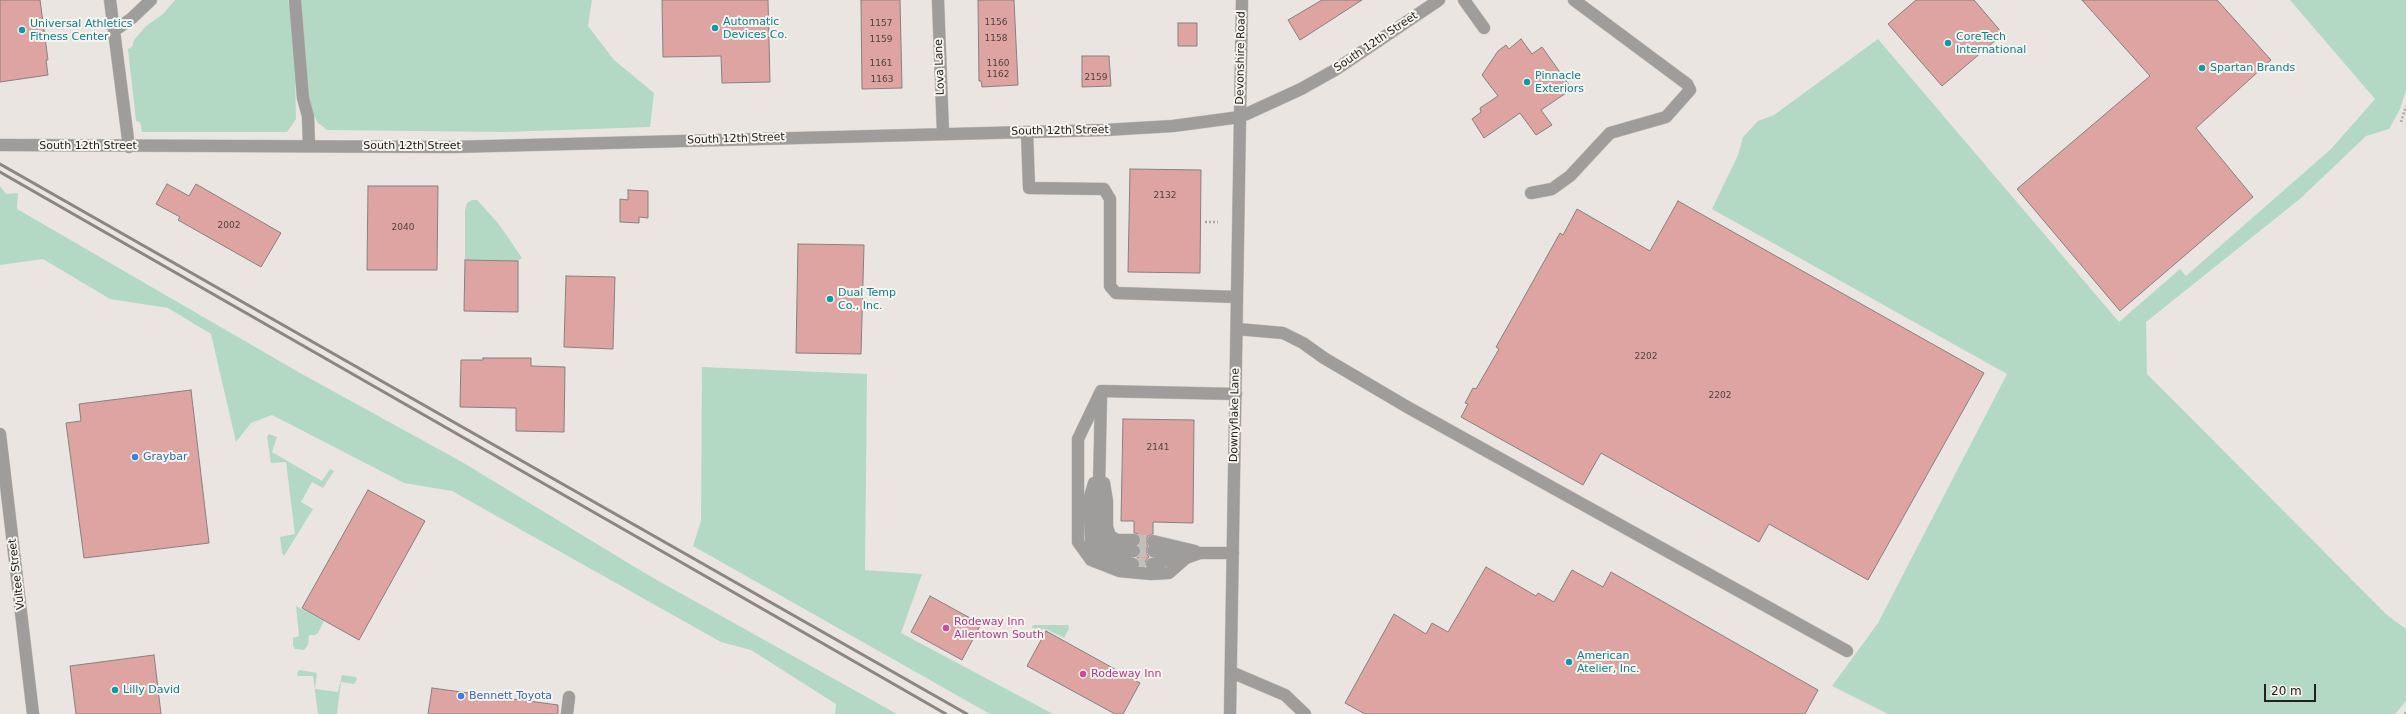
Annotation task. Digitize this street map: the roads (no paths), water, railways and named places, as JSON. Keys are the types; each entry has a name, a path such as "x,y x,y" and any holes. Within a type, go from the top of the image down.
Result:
{"street":[{"path":"110,0 129,146"},
{"path":"114,31 132,18 151,0"},
{"path":"295,0 303,98 308,116 309,146"},
{"name":"Lova Lane","path":"938,0 943,134"},
{"name":"Devonshire Road","path":"1240,117 1242,0"},
{"name":"South 12th Street","path":"0,145 453,147 1027,132 1173,126 1240,117 1335,70 1439,0"},
{"path":"1464,0 1484,28"},
{"path":"1531,193 1552,189 1570,176 1610,132 1666,117 1690,90 1687,84 1574,0"},
{"name":"Downyflake Lane","path":"1230,714 1240,117"},
{"path":"1027,132 1029,188 1104,189 1110,199 1110,286 1116,293 1237,296"},
{"path":"1237,330 1283,333 1303,343 1324,358 1409,408 1847,651"},
{"path":"1101,391 1236,394"},
{"path":"1101,391 1098,533 1103,542 1112,548 1134,546"},
{"path":"1101,391 1078,439 1078,542 1091,560 1114,569 1135,573 1169,573 1186,558 1200,553"},
{"name":"Vultee Street","path":"0,434 33,714"},
{"path":"1100,468 1090,500 1091,540 1095,550 1103,555 1133,564"},
{"path":"1153,546 1200,553 1233,553"},
{"path":"1152,564 1200,553"},
{"path":"1231,672 1285,695 1305,714"},
{"path":"567,714 569,697"}],"tunnel":[{"path":"1134,540 1153,541"},
{"path":"1134,551 1153,551"},
{"path":"1133,564 1152,564"}],"railway":[{"path":"0,164 967,714"},
{"path":"0,172 946,714"}],"place":[{"name":"Automatic Devices Co.","path":"715,28"},
{"name":"Universal Athletics Fitness Center","path":"22,30"},
{"name":"CoreTech International","path":"1948,43"},
{"name":"Spartan Brands","path":"2202,68"},
{"name":"Pinnacle Exteriors","path":"1527,82"},
{"name":"Dual Temp Co., Inc.","path":"830,299"},
{"name":"Graybar","path":"135,457"},
{"name":"Rodeway Inn Allentown South","path":"946,628"},
{"name":"American Atelier, Inc.","path":"1569,662"},
{"name":"Rodeway Inn","path":"1083,674"},
{"name":"Lilly David","path":"115,690"},
{"name":"Bennett Toyota","path":"461,696"}]}
